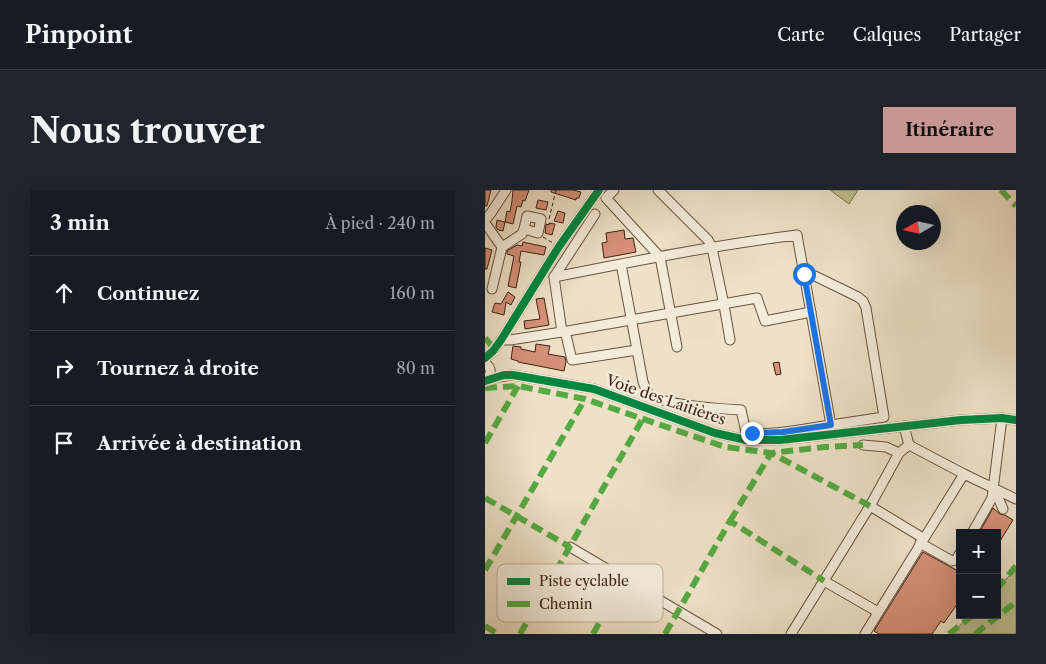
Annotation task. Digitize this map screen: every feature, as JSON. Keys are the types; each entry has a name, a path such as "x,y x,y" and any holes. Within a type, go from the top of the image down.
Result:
{"street":[{"path":"492,289 501,247 485,222 506,190"},
{"path":"486,380 490,375 487,364 493,351 559,248 599,190"},
{"path":"614,190 606,198 660,257 677,347"},
{"path":"658,190 709,240 725,305 730,340"},
{"path":"595,214 554,277 564,331 572,360 637,350"},
{"path":"501,247 522,234 527,216 541,219 538,233 524,229"},
{"path":"554,277 712,248 797,235 831,425"},
{"path":"621,264 643,382 647,393 652,396 683,405 741,410 746,432 752,433 783,432 884,417 866,308 863,301 815,276 804,274"},
{"path":"501,340 671,314 757,298 765,321 811,312"},
{"name":"Voie des Laitières","path":"487,364 504,375 533,378 594,390 715,433 746,440 780,440 961,420 1002,418 1016,420"},
{"name":"Voie des Laitières","path":"486,380 504,375"},
{"path":"974,529 992,498 1002,418"},
{"path":"904,426 909,445 1016,499"},
{"path":"863,445 886,447 899,453"},
{"path":"791,634 870,506 899,453 909,445"},
{"path":"866,634 964,474"},
{"path":"994,488 1003,509"},
{"path":"870,506 952,562 956,560"},
{"path":"570,547 599,564"},
{"path":"824,581 878,612"},
{"path":"663,602 717,634"}],"path":[{"path":"541,219 550,219 556,190"},
{"path":"538,233 539,236 548,239 559,248"}],"green space":[{"path":"830,190 858,190 849,204"},
{"path":"1016,569 1016,634 952,634 966,619 1001,619 1001,584"}],"building":[{"path":"485,190 491,190 487,206 485,206"},
{"path":"513,190 529,190 521,207 517,206 513,224 505,222 507,211 510,212"},
{"path":"551,190 581,192 576,200 551,192"},
{"path":"538,200 548,202 546,210 536,208"},
{"path":"558,211 565,213 563,223 554,221"},
{"path":"497,220 505,222 503,231 498,230 496,227"},
{"path":"549,223 555,224 552,235 545,233 546,224 549,225"},
{"path":"624,230 625,239 633,238 636,252 604,258 602,243 607,242 606,233"},
{"path":"523,242 546,247 544,255 521,251 516,288 508,286 514,256 507,254 507,251 517,245 522,246"},
{"path":"485,248 492,250 487,269 485,269"},
{"path":"508,292 515,297 511,305 506,302 504,315 492,312 495,303 501,304"},
{"path":"544,298 549,325 525,329 524,321 540,319 536,299"},
{"path":"536,344 550,346 548,354 565,357 564,371 511,359 513,346 535,352"},
{"path":"779,362 781,374 776,375 773,363"},
{"path":"993,508 1000,514 1013,520 1001,540 1001,529 981,529"},
{"path":"923,552 956,570 956,606 944,623 941,621 932,634 879,634 874,631"}],"marked path":[{"path":"1001,190 1016,206"},
{"path":"485,338 491,345 485,350"},
{"path":"485,388 518,386 585,399 725,447 771,453 863,445"},
{"path":"485,443 518,386"},
{"path":"485,570 585,399"},
{"path":"560,564 642,420"},
{"path":"730,521 771,453 870,506"},
{"path":"485,498 570,547"},
{"path":"665,634 730,521 824,581"},
{"path":"1001,584 1016,566"},
{"path":"975,634 1016,602"},
{"path":"949,634 968,619"},
{"path":"520,634 527,622"},
{"path":"593,634 600,622"},
{"path":"485,626 498,634"}],"cycle path":[{"path":"485,358 501,340 558,248 599,190"},
{"path":"485,381 504,375 513,375 594,389 715,433 746,440 780,440 961,420 1002,418 1016,420"}],"route":[{"path":"752,433 783,432 831,425 804,274"}]}
